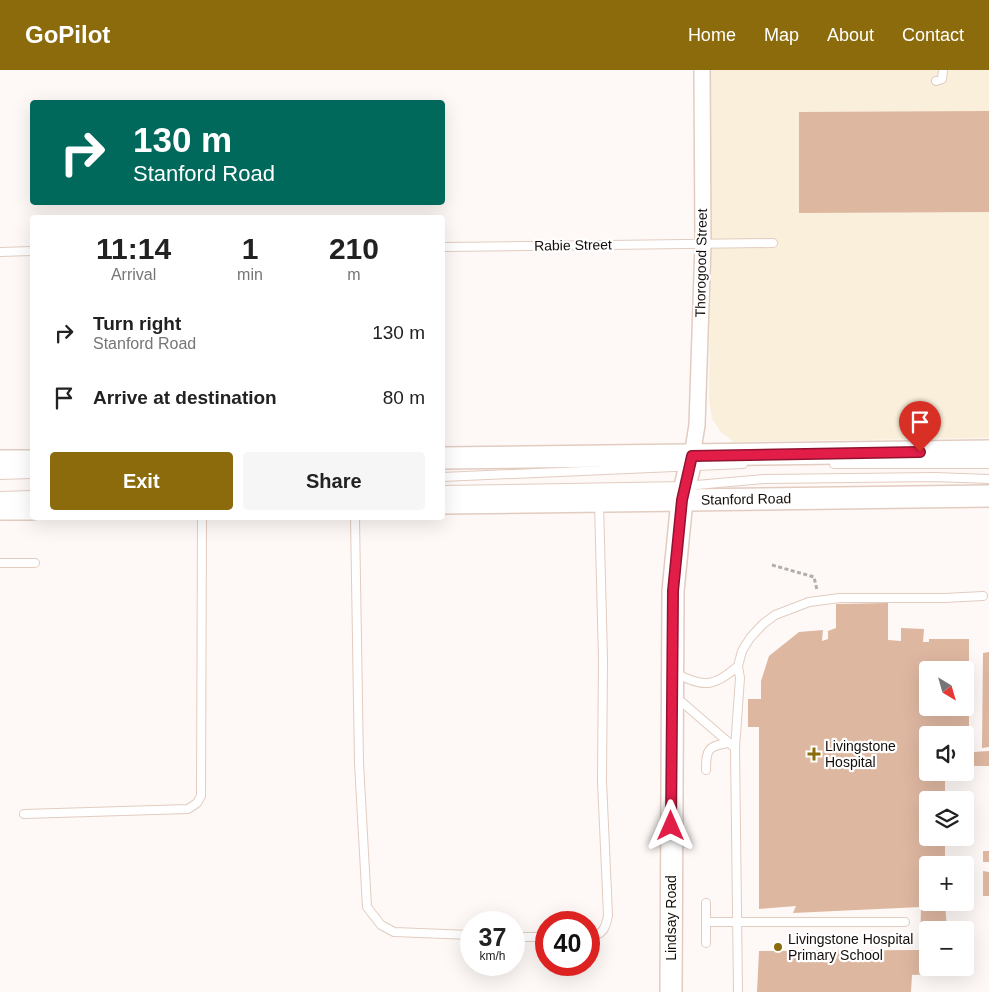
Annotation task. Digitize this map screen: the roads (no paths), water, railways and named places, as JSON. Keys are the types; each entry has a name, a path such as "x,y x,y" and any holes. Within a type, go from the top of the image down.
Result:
{"main road":[{"name":"Stanford Road","path":"445,503 599,501 687,477 989,451"},
{"name":"Stanford Road","path":"445,458 687,477 989,496"},
{"path":"0,461 30,461"},
{"name":"Lindsay Road","path":"671,992 673,591 687,477"},
{"path":"0,509 30,509"}],"street":[{"name":"Thorogood Street","path":"687,477 698,425 703,244 702,70"}],"lane":[{"path":"936,81 942,79 943,70"},
{"name":"Rabie Street","path":"445,246 773,243"},
{"path":"0,252 30,251"},
{"path":"445,490 687,477 748,464"},
{"path":"826,464 989,464"},
{"path":"0,475 30,474"},
{"path":"445,477 687,477 766,479 935,477 989,479"},
{"path":"0,496 30,495"},
{"path":"599,501 604,659 602,782 608,915 606,926 600,934"},
{"path":"24,814 188,809 198,803 201,796 202,520"},
{"path":"355,520 359,763 367,907 381,926 394,932 460,935"},
{"path":"0,563 35,562"},
{"path":"738,992 732,746 740,678 738,666 742,652 750,638 763,624 775,615 809,602 820,600 840,598 983,596"},
{"path":"672,672 690,681 712,684 738,666"},
{"path":"672,693 732,746"},
{"path":"706,770 706,756 710,748 717,744 732,746"},
{"path":"706,903 706,944"},
{"path":"706,922 905,922"}],"place":[{"name":"Livingstone Hospital","path":"814,754"},
{"name":"Livingstone Hospital Primary School","path":"778,947"}]}
